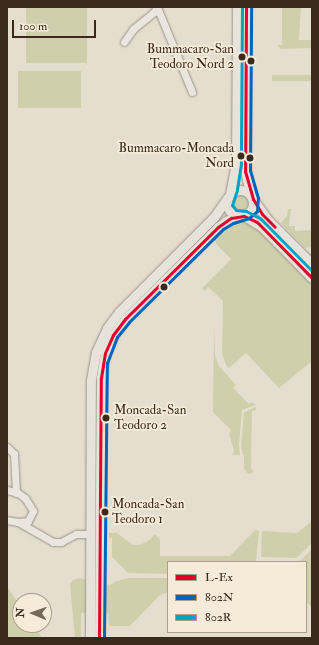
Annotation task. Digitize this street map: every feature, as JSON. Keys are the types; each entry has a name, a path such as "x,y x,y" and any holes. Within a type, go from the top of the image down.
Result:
{"main road":[{"path":"237,7 235,173 227,204 229,210 241,216 264,223 312,264"},
{"path":"246,7 245,171 252,198 264,223 312,278"},
{"path":"235,173 240,177 244,175 245,171"},
{"path":"99,638 95,613 95,534 101,378 105,353 113,335 125,319 215,223 229,195 240,190 246,191 252,198 252,209 241,216 215,223"},
{"path":"90,638 95,613"}],"street":[{"path":"124,42 134,29 154,12 157,7"},
{"path":"157,7 192,92"},
{"path":"7,446 14,454 14,480 16,493"},
{"path":"7,491 11,488 14,480"},
{"path":"7,491 16,493 29,503 33,511 31,518 32,525 36,531"},
{"path":"7,520 18,522 28,521 31,518"},
{"path":"18,522 57,543 76,534 95,534"}],"green space":[{"path":"26,7 87,7 87,63 26,63"},
{"path":"282,7 301,7 299,40 312,40 312,48 281,49 277,45 282,45"},
{"path":"18,71 81,71 81,108 18,108"},
{"path":"272,75 312,75 312,81 272,81"},
{"path":"237,195 243,195 248,200 246,209 243,211 237,211 232,206 232,200"},
{"path":"288,209 291,209 289,226 295,226 295,231 312,230 312,247 305,248 281,223 287,216"},
{"path":"214,222 215,225 125,314 99,360 97,380 96,531 94,531 94,380 97,360 115,321"},
{"path":"235,222 247,222 256,227 312,284 312,361 279,388 246,353 229,368 226,365 222,353 223,301 208,287 205,291 202,288 231,259 217,245 213,238 223,228"},
{"path":"214,324 215,355 219,366 236,385 233,388 249,404 252,402 255,405 242,410 239,445 240,455 232,455 234,451 229,434 231,430 213,412"},
{"path":"256,407 256,410 252,411 251,468 254,472 249,474 244,468 244,455 241,446 244,412"},
{"path":"312,521 312,543 296,558 261,557 262,531 297,533"},
{"path":"255,530 259,531 256,561 167,561 167,574 128,573 112,557 112,538 109,538 109,533 117,533 133,545 139,545 147,542 155,534 160,540 160,556 230,556"},
{"path":"312,549 312,607 307,603 307,561 300,561"},
{"path":"79,578 110,585 114,582 128,578 167,578 167,593 161,594 130,626 109,626 108,613 81,613 81,638 75,638 70,584 73,580"},
{"path":"7,587 12,594 12,633 39,633 42,638 7,638"}],"transit line":[{"name":"802R","path":"242,7 241,164 237,190 232,205 236,210 246,211 260,218 312,271"},
{"name":"L-Ex","path":"246,7 245,171 253,199 262,214 275,227"},
{"name":"802N","path":"104,638 107,363 117,337 129,322 223,229 233,223 249,218 257,211 258,198 250,170 251,7"},
{"name":"L-Ex","path":"99,638 101,378 105,353 113,335 125,319 218,227 231,218 244,216 257,222 312,278"}],"place":[{"name":"Bummacaro-San Teodoro Nord 2","path":"242,57"},
{"name":"Bummacaro-Moncada Nord","path":"241,156"},
{"name":"Moncada-San Teodoro 2","path":"106,418"},
{"name":"Moncada-San Teodoro 1","path":"105,512"}]}
